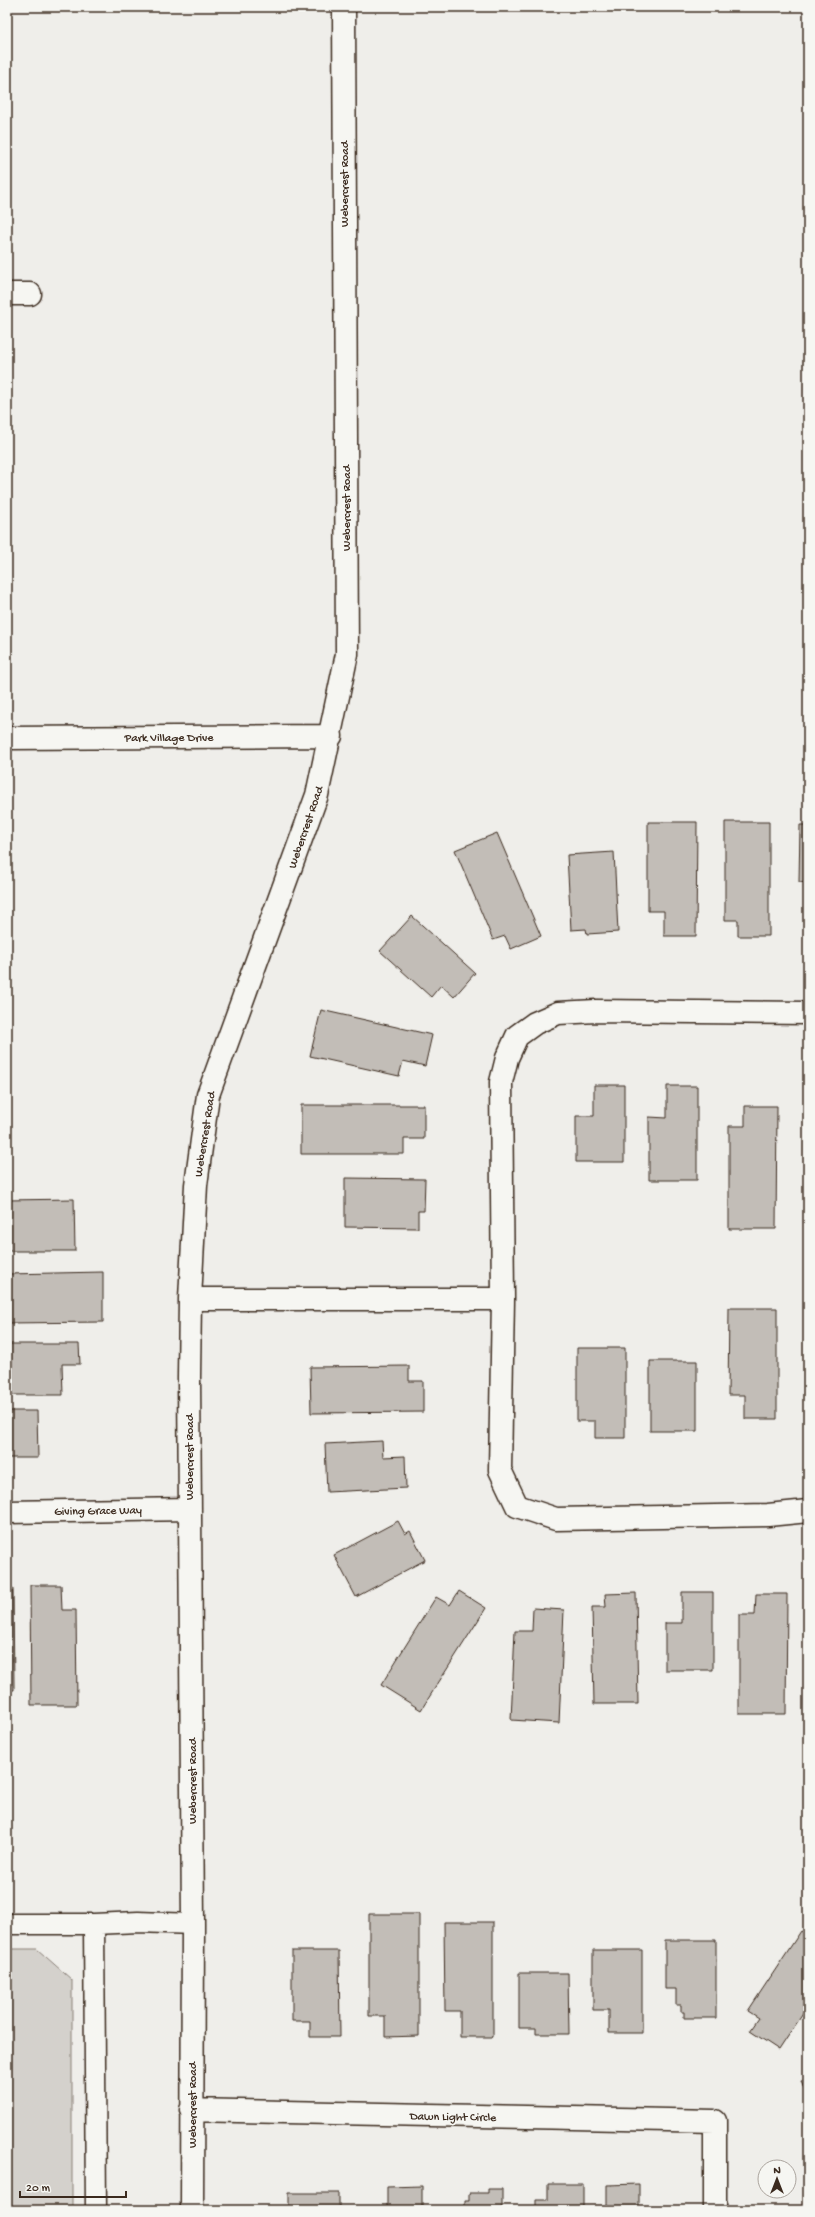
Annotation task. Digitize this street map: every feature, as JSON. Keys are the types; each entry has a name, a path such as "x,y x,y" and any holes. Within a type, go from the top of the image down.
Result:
{"street":[{"name":"Webercrest Road","path":"192,2210 191,2110 193,1924 190,1299 196,1185 208,1095 317,795 331,736 347,654 344,7"},
{"path":"7,294 30,294"},
{"name":"Park Village Drive","path":"7,738 331,736"},
{"path":"808,1013 596,1011 558,1014 535,1024 517,1036 507,1058 501,1082 503,1299 500,1470 517,1506 556,1519 768,1515 808,1511"},
{"path":"190,1299 503,1299"},
{"name":"Giving Grace Way","path":"7,1512 190,1509"},
{"name":"Dawn Light Circle","path":"191,2110 715,2121 715,2210"}],"lane":[{"path":"7,1924 94,1924 138,1922 193,1924"},
{"path":"94,1924 96,2210"}],"shaded area":[{"path":"7,1949 37,1949 72,1980 72,2210 7,2210"}],"building":[{"path":"648,822 697,822 696,936 664,936 664,911 648,911"},
{"path":"725,822 769,822 769,936 738,936 738,920 725,920"},
{"path":"800,825 808,825 808,883 799,882"},
{"path":"497,833 541,936 511,949 505,936 493,940 455,850"},
{"path":"614,852 618,932 587,934 586,929 571,930 567,855"},
{"path":"412,916 475,973 454,997 441,985 431,997 380,951"},
{"path":"321,1010 432,1035 425,1066 403,1061 399,1076 310,1056"},
{"path":"594,1085 624,1085 624,1162 576,1162 576,1116 594,1116"},
{"path":"667,1086 697,1086 697,1180 649,1180 649,1117 667,1118"},
{"path":"301,1105 424,1105 424,1139 404,1139 404,1154 301,1154"},
{"path":"745,1106 777,1106 776,1229 729,1229 729,1126 745,1126"},
{"path":"808,1144 808,1216 807,1216"},
{"path":"345,1178 425,1179 424,1211 418,1211 418,1228 345,1227"},
{"path":"74,1199 75,1251 7,1251 7,1200"},
{"path":"103,1272 103,1322 7,1323 7,1274"},
{"path":"729,1308 777,1308 777,1419 745,1419 745,1395 728,1395"},
{"path":"7,1344 79,1344 80,1364 62,1364 63,1395 7,1395"},
{"path":"577,1348 625,1348 625,1438 595,1438 595,1421 577,1421"},
{"path":"650,1361 697,1361 697,1431 650,1431"},
{"path":"409,1366 409,1381 423,1381 423,1412 311,1413 310,1367"},
{"path":"7,1411 37,1411 38,1458 7,1458"},
{"path":"382,1441 383,1457 405,1456 406,1488 327,1492 325,1444"},
{"path":"398,1521 405,1534 410,1531 425,1560 356,1597 334,1555"},
{"path":"30,1585 61,1585 62,1610 76,1610 77,1705 31,1705"},
{"path":"7,1588 13,1588 14,1690 7,1690"},
{"path":"459,1591 486,1608 421,1710 381,1685 436,1597 450,1605"},
{"path":"682,1592 713,1592 713,1670 665,1670 665,1623 682,1623"},
{"path":"636,1593 638,1704 594,1704 592,1607 606,1607 605,1594"},
{"path":"756,1594 787,1594 786,1714 739,1714 739,1615 755,1615"},
{"path":"533,1608 564,1610 559,1723 511,1720 515,1631 532,1631"},
{"path":"369,1914 419,1914 419,2036 385,2037 385,2016 369,2016"},
{"path":"444,1922 493,1922 493,2037 460,2037 460,2011 445,2011"},
{"path":"801,1931 808,1935 808,2006 779,2050 750,2031 759,2018 748,2011"},
{"path":"665,1940 716,1940 716,2018 684,2018 684,2012 681,2012 681,2005 676,2005 676,1989 665,1989"},
{"path":"593,1950 642,1950 642,2033 609,2033 609,2010 593,2010"},
{"path":"292,1951 339,1951 340,2037 310,2037 310,2021 292,2021"},
{"path":"519,1973 568,1973 569,2034 536,2034 536,2028 519,2028"},
{"path":"808,2079 808,2100 801,2081"},
{"path":"548,2184 583,2184 583,2210 536,2210 536,2200 548,2200"},
{"path":"639,2184 639,2210 607,2210 607,2185"},
{"path":"422,2186 422,2210 387,2210 387,2187"},
{"path":"488,2189 502,2189 502,2210 465,2210 465,2200 469,2200 469,2193 488,2193"},
{"path":"289,2193 339,2193 339,2210 289,2210"}]}
